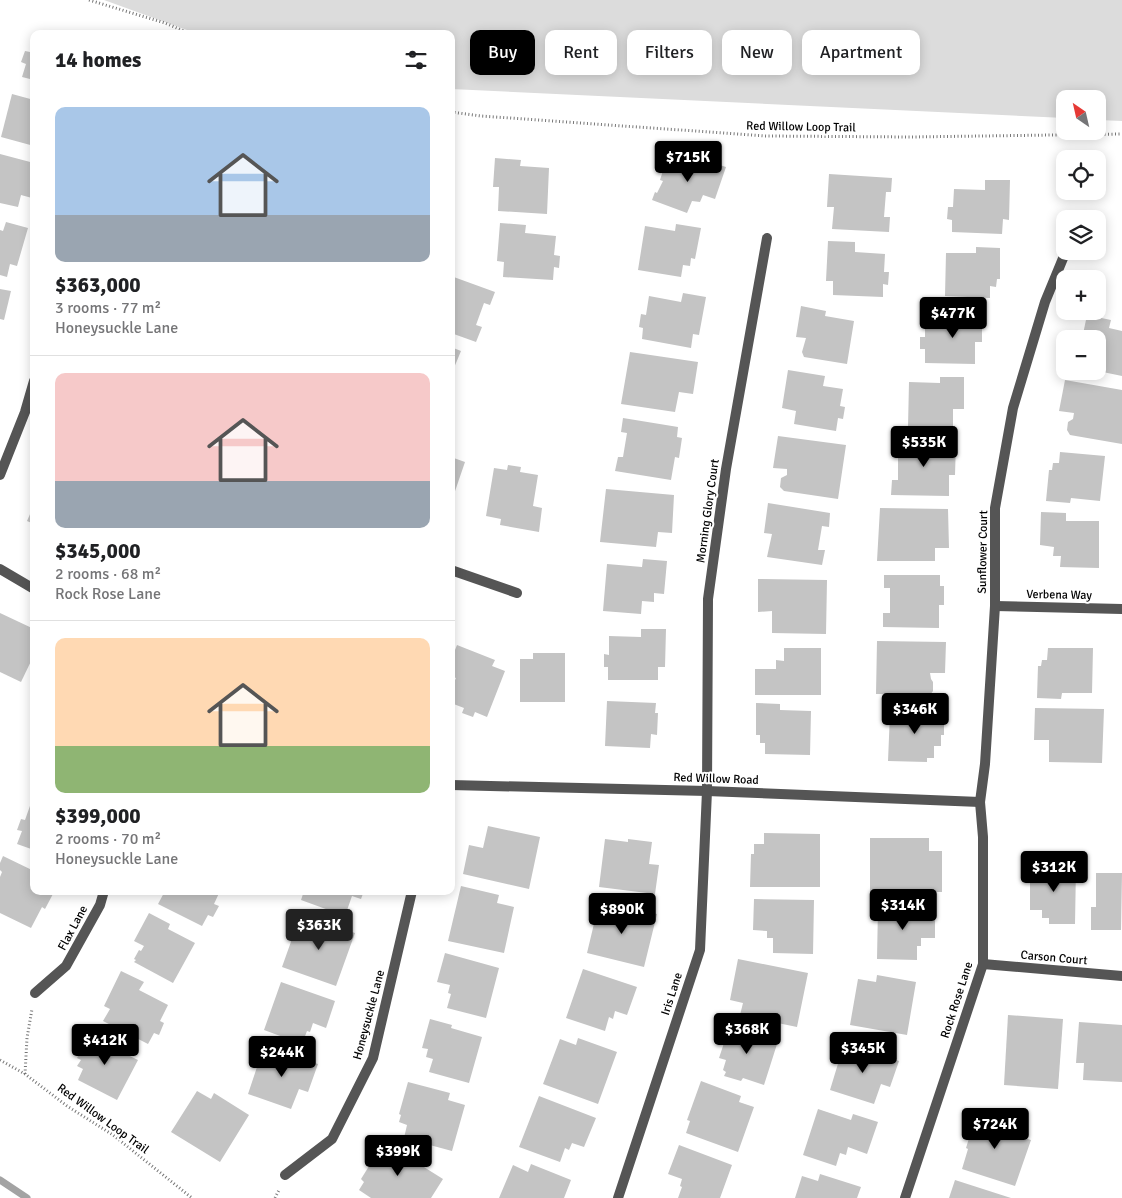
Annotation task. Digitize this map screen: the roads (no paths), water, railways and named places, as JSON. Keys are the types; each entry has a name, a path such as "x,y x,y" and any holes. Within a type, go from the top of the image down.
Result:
{"street":[{"name":"Morning Glory Court","path":"707,791 708,599 726,469 766,238"},
{"name":"Sunflower Court","path":"980,802 985,764 995,606 995,508 1014,408 1045,302 1062,260"},
{"path":"0,475 30,395"},
{"path":"0,569 30,587"},
{"path":"455,571 517,593"},
{"name":"Verbena Way","path":"995,606 1122,609"},
{"name":"Red Willow Road","path":"455,785 707,791 980,802"},
{"name":"Iris Lane","path":"618,1198 700,950 707,791"},
{"name":"Rock Rose Lane","path":"905,1198 983,964 980,802"},
{"name":"Flax Lane","path":"35,993 66,966 100,905 103,895"},
{"name":"Honeysuckle Lane","path":"285,1175 332,1139 373,1058 411,895"},
{"name":"Carson Court","path":"983,964 1122,976"}],"waterway":[{"path":"0,1180 27,1198"}]}
